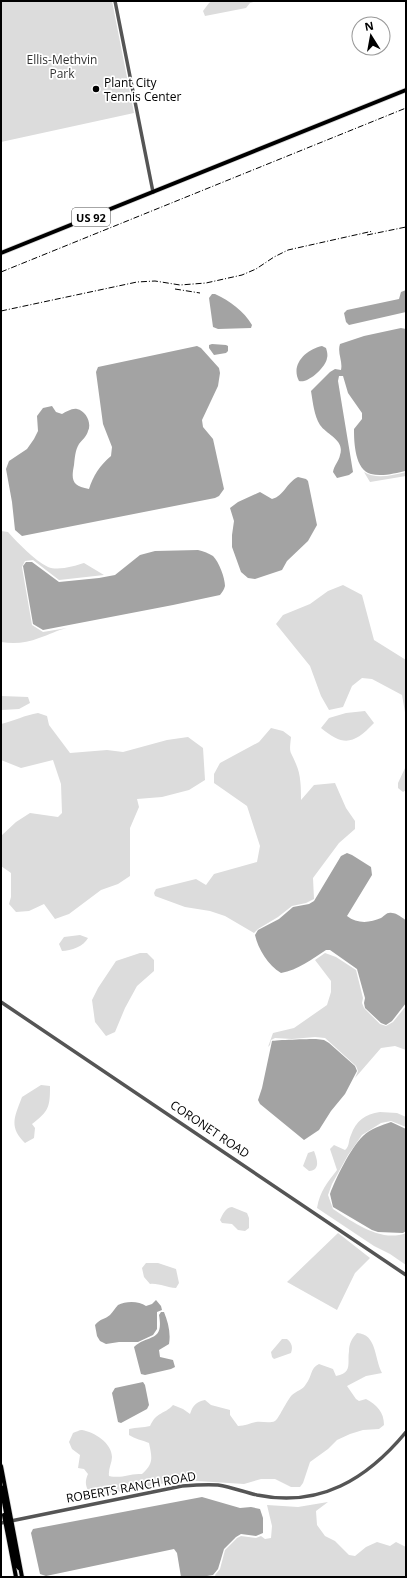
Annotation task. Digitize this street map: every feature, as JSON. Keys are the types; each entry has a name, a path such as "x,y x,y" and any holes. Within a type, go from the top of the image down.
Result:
{"main road":[{"name":"US 92","path":"1,253 406,90"},
{"path":"1,1466 6,1522"},
{"path":"1,1487 14,1569 17,1577"},
{"path":"1,1499 22,1577"}],"street":[{"path":"115,1 153,192"},
{"name":"CORONET ROAD","path":"1,1002 406,1275"},
{"name":"ROBERTS RANCH ROAD","path":"6,1522 182,1486 205,1484 218,1485 257,1495 277,1497 298,1497 329,1491 349,1482 367,1471 386,1454 406,1432"}],"green space":[{"name":"Ellis-Methvin Park","path":"1,1 112,1 134,113 1,142"},
{"path":"212,1 257,1 250,3 246,8 205,16 203,11"},
{"path":"364,472 374,476 379,476 406,472 406,476 370,482"},
{"path":"1,531 8,532 32,556 48,567 71,567 84,563 104,575 59,580 33,560 25,561 22,567 32,625 43,632 67,628 30,641 16,643 1,642"},
{"path":"343,585 362,595 374,640 406,660 406,718 402,695 372,679 362,678 352,686 343,707 329,710 321,696 310,666 276,624 283,615 310,604 328,591"},
{"path":"1,696 28,697 30,703 19,709 1,710"},
{"path":"365,711 374,723 355,739 343,740 336,738 321,728 329,718 346,713"},
{"path":"38,713 47,716 49,725 70,753 107,750 123,752 167,740 188,737 203,748 205,780 189,790 162,797 137,799 139,807 130,828 130,876 118,884 101,890 69,914 55,919 44,904 29,911 16,912 9,904 11,897 11,873 1,866 1,836 16,822 30,813 58,817 62,813 61,784 53,760 21,768 1,760 1,724"},
{"path":"271,728 283,731 291,737 290,749 299,773 301,800 314,785 335,783 346,808 355,821 355,829 339,843 313,878 314,899 306,903 292,906 254,933 225,916 210,911 185,907 155,896 154,893 156,889 196,879 206,885 214,874 257,862 260,846 247,806 214,783 214,774 220,763 259,742"},
{"path":"406,766 406,790 403,792 398,788 398,783"},
{"path":"80,935 88,938 84,943 73,949 62,951 59,944 64,937"},
{"path":"140,953 147,953 154,960 154,971 137,986 125,1008 115,1032 106,1036 95,1022 92,1000 116,961"},
{"path":"325,953 336,957 356,970 364,1008 380,1024 386,1026 393,1022 406,1006 406,1050 395,1046 381,1048 355,1078 358,1071 356,1066 325,1038 275,1038 271,1040 268,1047 273,1033 294,1028 327,1005 331,992 331,981 315,960"},
{"path":"41,1085 50,1086 49,1104 42,1116 32,1124 35,1128 34,1138 25,1143 16,1132 14,1121 15,1116 22,1097"},
{"path":"380,1112 397,1113 406,1117 406,1127 391,1121 381,1123 362,1135 348,1155 332,1184 328,1195 333,1209 349,1220 368,1230 387,1235 406,1233 406,1265 390,1254 374,1246 317,1208 322,1192 337,1170 330,1149 334,1145 345,1150 348,1147 350,1137 358,1122 370,1114"},
{"path":"314,1151 317,1166 315,1169 309,1171 303,1166 308,1153"},
{"path":"232,1207 247,1213 249,1218 249,1228 245,1231 238,1230 232,1224 222,1223 220,1220 226,1210"},
{"path":"338,1233 370,1258 355,1273 337,1310 287,1282"},
{"path":"146,1263 158,1263 176,1269 179,1283 176,1288 150,1284 144,1277 142,1268"},
{"path":"357,1333 363,1334 372,1342 382,1373 366,1376 347,1386 359,1401 366,1399 377,1406 383,1416 384,1425 379,1429 363,1430 337,1440 328,1449 310,1462 303,1483 300,1487 291,1487 275,1479 261,1479 244,1484 182,1480 106,1494 89,1492 86,1483 88,1474 84,1469 78,1468 80,1455 72,1449 69,1442 73,1433 81,1430 87,1431 102,1439 106,1443 112,1457 109,1476 119,1477 142,1474 149,1467 151,1460 149,1443 129,1435 129,1429 150,1426 158,1415 173,1405 190,1414 195,1404 205,1400 211,1405 230,1410 230,1415 238,1426 256,1422 275,1421 292,1395 305,1386 316,1366 319,1364 333,1369 336,1376 345,1373 348,1367 350,1344"},
{"path":"282,1339 287,1339 290,1342 292,1347 291,1353 274,1359 271,1352"},
{"path":"328,1502 316,1511 317,1525 325,1536 335,1541 349,1555 355,1556 366,1547 377,1542 390,1546 396,1542 406,1547 406,1577 216,1577 215,1575 220,1569 225,1550 237,1538 241,1536 256,1538 261,1536 265,1539 271,1538 272,1526 267,1505 298,1507"}],"shaded area":[{"path":"406,290 406,312 349,325 346,322 344,313 347,310 399,299 401,292"},
{"path":"212,294 226,300 241,311 252,325 251,328 218,329 213,327 209,298"},
{"path":"401,328 406,329 406,471 375,475 366,471 362,467 356,455 354,429 362,419 362,413 348,393 343,376 339,376 338,381 353,472 349,475 337,478 333,472 341,450 340,445 320,425 315,413 311,391 330,372 335,369 341,370 339,351 340,344 364,336"},
{"path":"209,345 226,345 228,346 228,351 226,353 214,355 209,348"},
{"path":"197,346 201,348 219,368 220,373 218,386 202,420 203,427 213,439 224,489 219,496 22,536 15,530 6,469 9,461 27,449 34,439 38,431 37,416 43,408 52,406 56,412 62,414 77,409 83,412 89,421 87,435 79,444 77,449 73,478 76,484 83,488 89,489 97,471 111,456 112,447 103,424 96,372 98,367"},
{"path":"322,346 326,348 326,362 312,377 307,380 299,381 297,375 298,363 311,350"},
{"path":"298,477 308,481 317,525 308,541 287,561 282,570 255,579 248,578 241,572 232,547 234,521 230,508 238,502 260,492 272,499 280,495 294,479"},
{"path":"198,550 213,556 219,566 225,586 220,595 43,630 33,624 23,566 26,562 32,562 59,582 115,575 140,555 155,551"},
{"path":"347,853 371,867 372,875 347,916 351,919 368,922 381,918 390,913 396,914 406,920 406,1003 392,1021 386,1025 381,1023 365,1008 365,998 357,969 330,950 326,950 299,967 281,973 272,966 264,956 258,946 255,935 258,930 279,919 293,907 309,904 314,901 341,856"},
{"path":"324,1040 329,1043 355,1066 357,1071 345,1094 331,1111 319,1130 304,1140 260,1104 258,1100 272,1041"},
{"path":"391,1122 406,1129 406,1231 403,1233 378,1232 372,1230 333,1207 330,1194 353,1148 363,1136 369,1131"},
{"path":"156,1300 161,1306 162,1310 157,1312 157,1329 153,1335 138,1342 106,1344 100,1341 97,1336 95,1325 110,1315 118,1305 132,1302 140,1303 146,1306 152,1304"},
{"path":"161,1312 164,1312 170,1336 169,1344 159,1350 160,1357 173,1360 175,1367 145,1375 141,1374 134,1347 157,1334 160,1324 159,1315"},
{"path":"143,1382 149,1405 147,1409 121,1423 118,1422 112,1393 115,1388"},
{"path":"202,1497 240,1508 251,1507 260,1509 263,1518 263,1533 256,1536 241,1534 236,1537 224,1549 218,1569 213,1575 201,1577 181,1577 177,1553 174,1549 46,1576 40,1574 31,1533 33,1529"}],"railway":[{"path":"1,272 406,108"},
{"path":"367,235 406,227"},
{"path":"1,311 137,282 155,281 180,285 206,283 242,275 256,269 288,250 373,231"},
{"path":"175,289 200,293"}],"place":[{"name":"Plant City Tennis Center","path":"96,89"}]}
